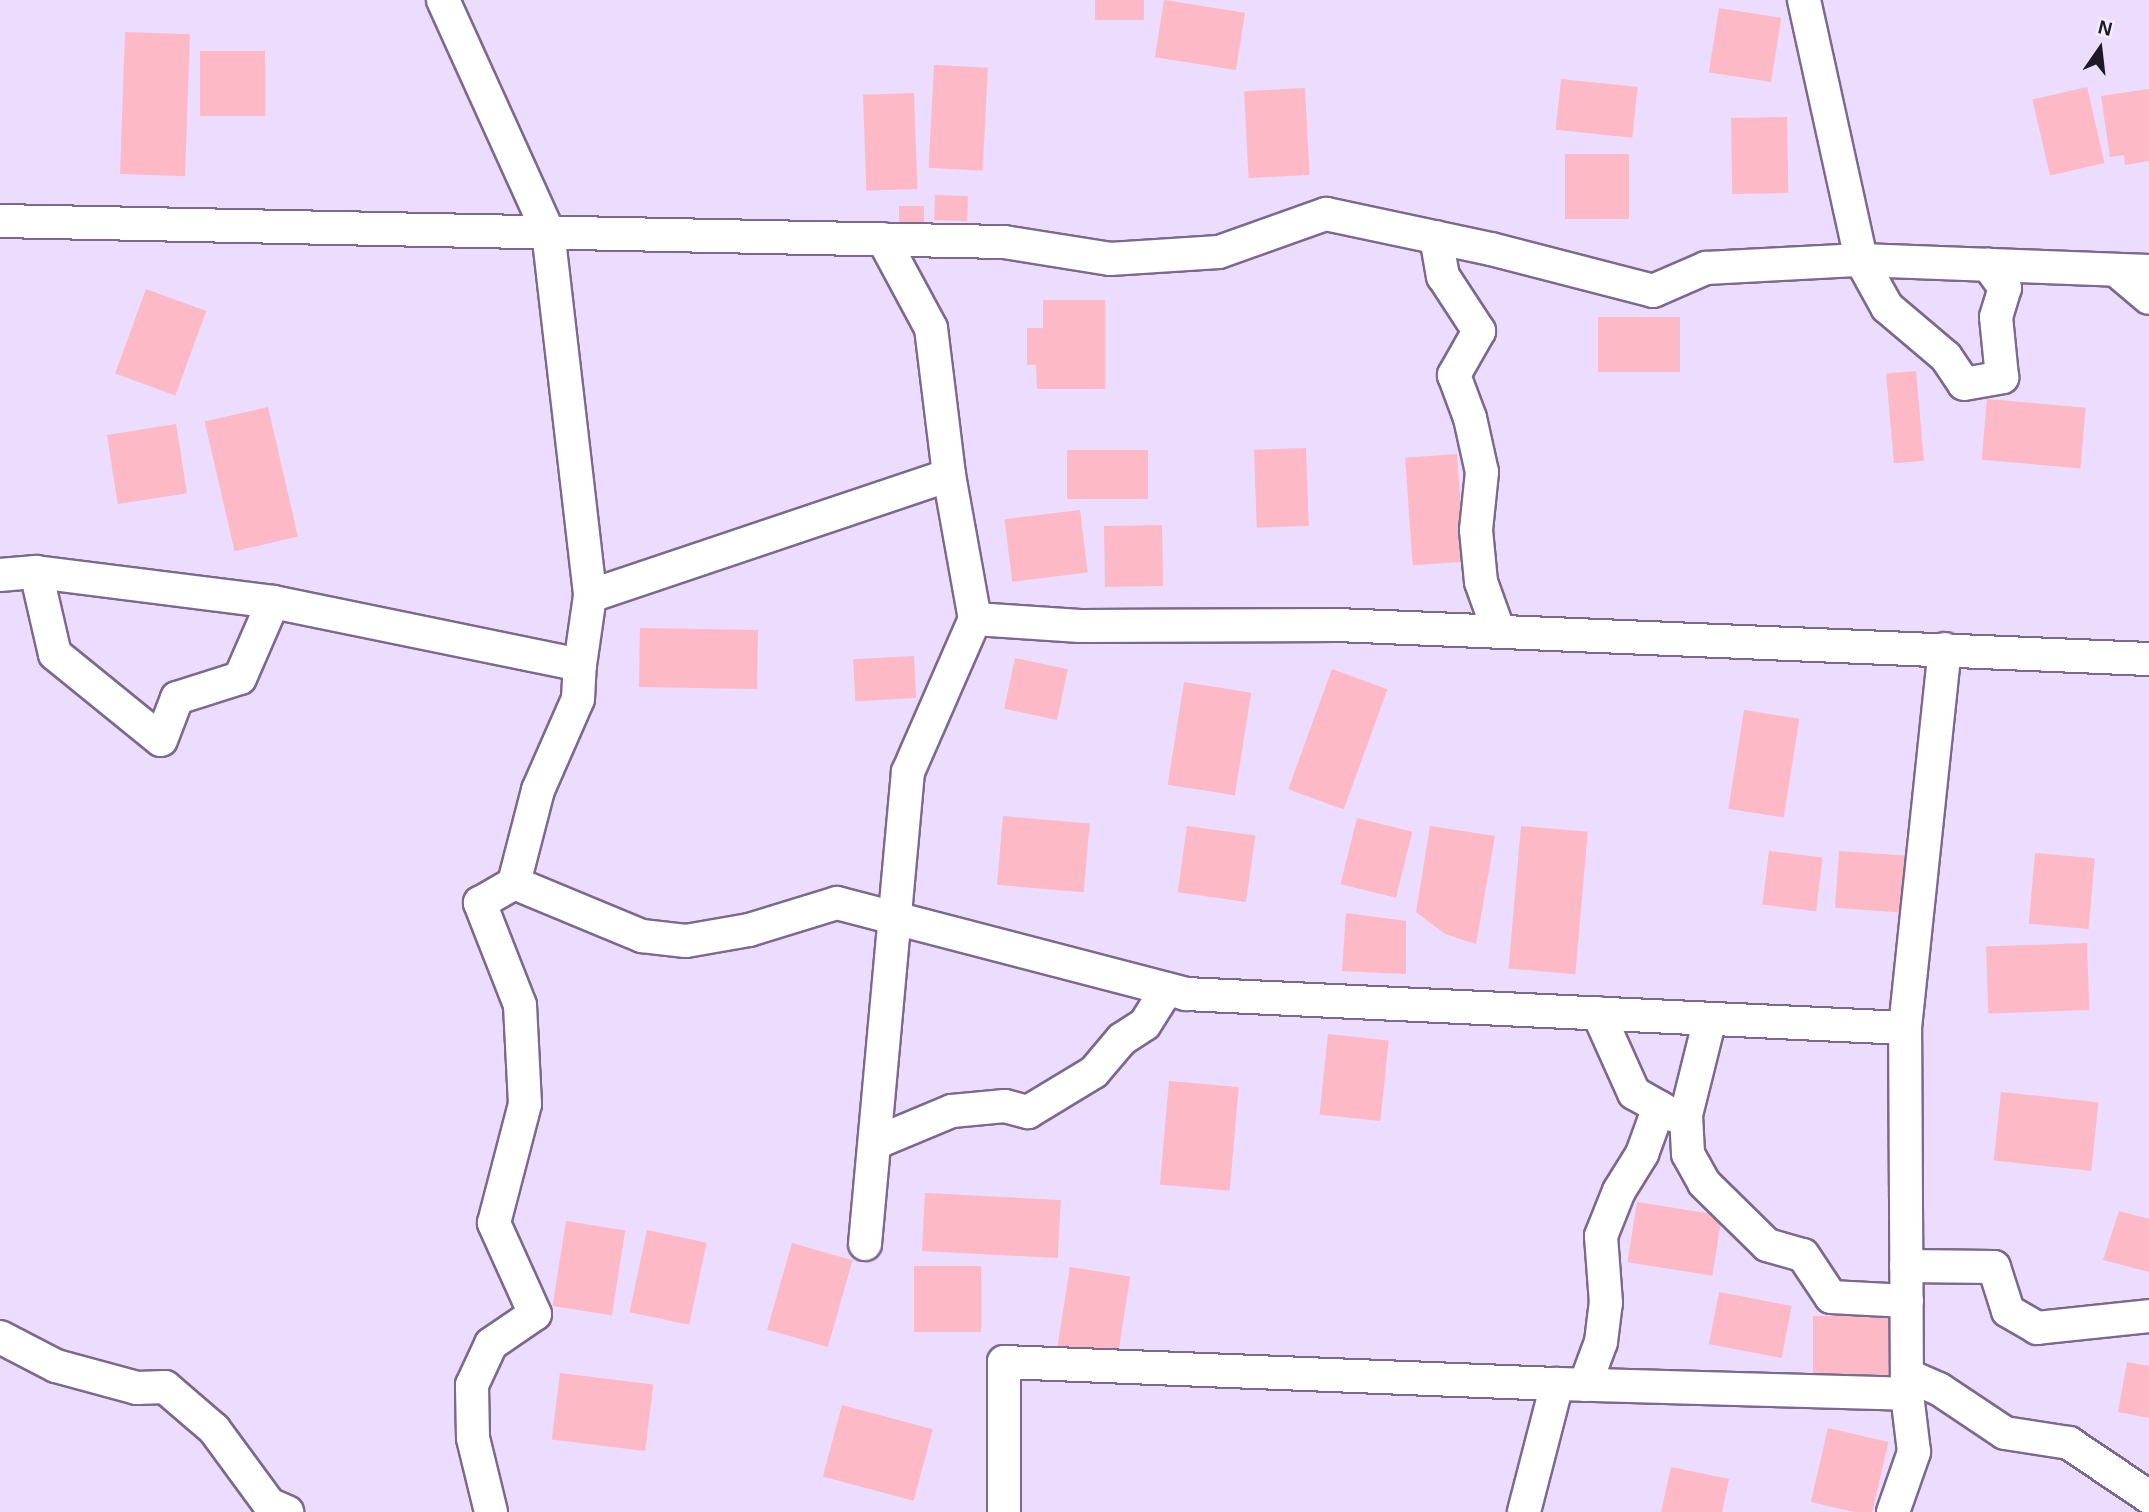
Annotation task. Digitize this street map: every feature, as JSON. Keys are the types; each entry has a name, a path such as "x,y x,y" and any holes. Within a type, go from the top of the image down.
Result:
{"street":[{"path":"443,0 548,231 590,596 578,699 538,790 514,883 480,903 520,1005 525,1104 495,1223 535,1314 491,1344 472,1385 473,1438 491,1512"},
{"path":"1804,0 1861,260 1887,307 1946,357 1964,384 2002,377 1996,317 2005,288 1988,265"},
{"path":"0,220 1004,242 1110,259 1219,253 1326,214 1436,237 1653,291 1706,268 1861,260 2149,271"},
{"path":"1436,237 1443,276 1479,331 1454,375 1470,418 1482,472 1476,530 1481,582 1499,632"},
{"path":"865,1244 897,918 908,772 975,619 949,475 931,328 883,239"},
{"path":"2116,270 2149,298"},
{"path":"590,596 949,475"},
{"path":"0,575 36,572 273,602 580,665"},
{"path":"36,572 55,654 161,740 177,698 240,678 273,602"},
{"path":"975,619 1080,626 1337,625 2149,659"},
{"path":"1893,1512 1914,1452 1907,1384 1905,1028 1945,649"},
{"path":"514,883 642,936 686,941 749,930 836,903 1186,994 1905,1028"},
{"path":"875,1143 952,1111 1005,1106 1028,1112 1094,1072 1122,1039 1145,1024 1167,989"},
{"path":"1598,1013 1634,1093 1673,1111 1688,1154 1704,1183 1767,1245 1803,1255 1831,1297 1907,1301"},
{"path":"1524,1512 1571,1385 1601,1342 1606,1303 1601,1236 1619,1191 1673,1111 1710,1018"},
{"path":"1906,1266 1994,1266 2008,1311 2037,1328 2149,1316"},
{"path":"0,1337 56,1366 138,1388 165,1387 214,1429 269,1504 287,1512"},
{"path":"1004,1512 1004,1362 1571,1385 1907,1384 1939,1389 2005,1433 2069,1443 2149,1497"}],"building":[{"path":"1095,0 1144,0 1144,20 1095,20"},
{"path":"1164,0 1245,13 1236,70 1155,57"},
{"path":"1719,8 1781,18 1771,82 1709,72"},
{"path":"125,32 190,34 185,176 120,174"},
{"path":"200,51 265,51 265,116 200,116"},
{"path":"934,65 988,68 983,171 929,168"},
{"path":"1561,79 1638,87 1632,138 1556,130"},
{"path":"2087,87 2105,163 2050,176 2032,100"},
{"path":"1305,88 1310,175 1249,178 1244,91"},
{"path":"2149,89 2149,161 2125,165 2124,155 2110,157 2101,96"},
{"path":"914,93 917,189 866,191 863,95"},
{"path":"1787,117 1788,193 1732,194 1731,118"},
{"path":"1565,154 1629,154 1629,219 1565,219"},
{"path":"935,195 968,196 967,221 934,220"},
{"path":"899,206 924,206 924,228 899,228"},
{"path":"146,289 206,311 175,395 115,374"},
{"path":"1043,300 1105,300 1105,389 1037,389 1036,365 1027,365 1027,328 1043,328"},
{"path":"1598,317 1680,317 1680,372 1598,372"},
{"path":"1916,371 1924,461 1894,463 1886,374"},
{"path":"1987,399 2086,408 2080,468 1982,460"},
{"path":"268,407 298,537 235,551 205,422"},
{"path":"176,424 187,493 118,504 107,435"},
{"path":"1306,448 1309,526 1257,528 1254,450"},
{"path":"1067,450 1148,450 1148,499 1067,499"},
{"path":"1457,454 1465,562 1413,565 1405,458"},
{"path":"1080,510 1088,573 1012,582 1005,519"},
{"path":"1162,525 1163,586 1105,587 1104,526"},
{"path":"640,628 758,630 757,689 639,687"},
{"path":"914,656 916,698 855,701 853,659"},
{"path":"1015,658 1068,669 1057,720 1004,709"},
{"path":"1332,669 1387,689 1344,809 1288,789"},
{"path":"1184,682 1251,693 1235,795 1168,785"},
{"path":"1744,710 1799,719 1784,818 1728,809"},
{"path":"1003,816 1090,824 1084,892 997,885"},
{"path":"1357,818 1412,832 1396,898 1341,884"},
{"path":"1187,826 1255,836 1246,902 1178,892"},
{"path":"1430,826 1495,836 1476,944 1445,934 1416,912"},
{"path":"1521,826 1588,832 1575,974 1509,968"},
{"path":"1769,851 1823,858 1816,911 1762,905"},
{"path":"1839,851 1912,856 1908,913 1835,908"},
{"path":"2035,853 2095,858 2089,929 2029,924"},
{"path":"1346,913 1406,921 1406,974 1342,971"},
{"path":"2087,943 2089,1010 1988,1013 1986,947"},
{"path":"1328,1034 1389,1040 1380,1121 1320,1115"},
{"path":"1169,1081 1239,1087 1230,1191 1160,1185"},
{"path":"2001,1092 2098,1102 2091,1171 1994,1161"},
{"path":"925,1193 1061,1200 1058,1258 922,1251"},
{"path":"1637,1202 1722,1215 1712,1276 1627,1262"},
{"path":"2119,1211 2149,1219 2149,1272 2103,1260"},
{"path":"566,1221 625,1230 612,1315 553,1306"},
{"path":"647,1230 707,1243 689,1325 630,1312"},
{"path":"792,1243 853,1260 828,1347 767,1330"},
{"path":"914,1266 981,1266 981,1332 914,1332"},
{"path":"1070,1267 1130,1277 1116,1366 1056,1357"},
{"path":"1719,1292 1792,1306 1782,1358 1709,1344"},
{"path":"1813,1316 1902,1316 1902,1376 1813,1376"},
{"path":"2127,1362 2149,1366 2149,1418 2118,1412"},
{"path":"560,1373 653,1384 645,1451 552,1440"},
{"path":"842,1405 933,1429 914,1501 823,1476"},
{"path":"1828,1428 1888,1442 1872,1512 1854,1512 1811,1502"},
{"path":"1671,1467 1729,1479 1722,1512 1661,1512"}]}
